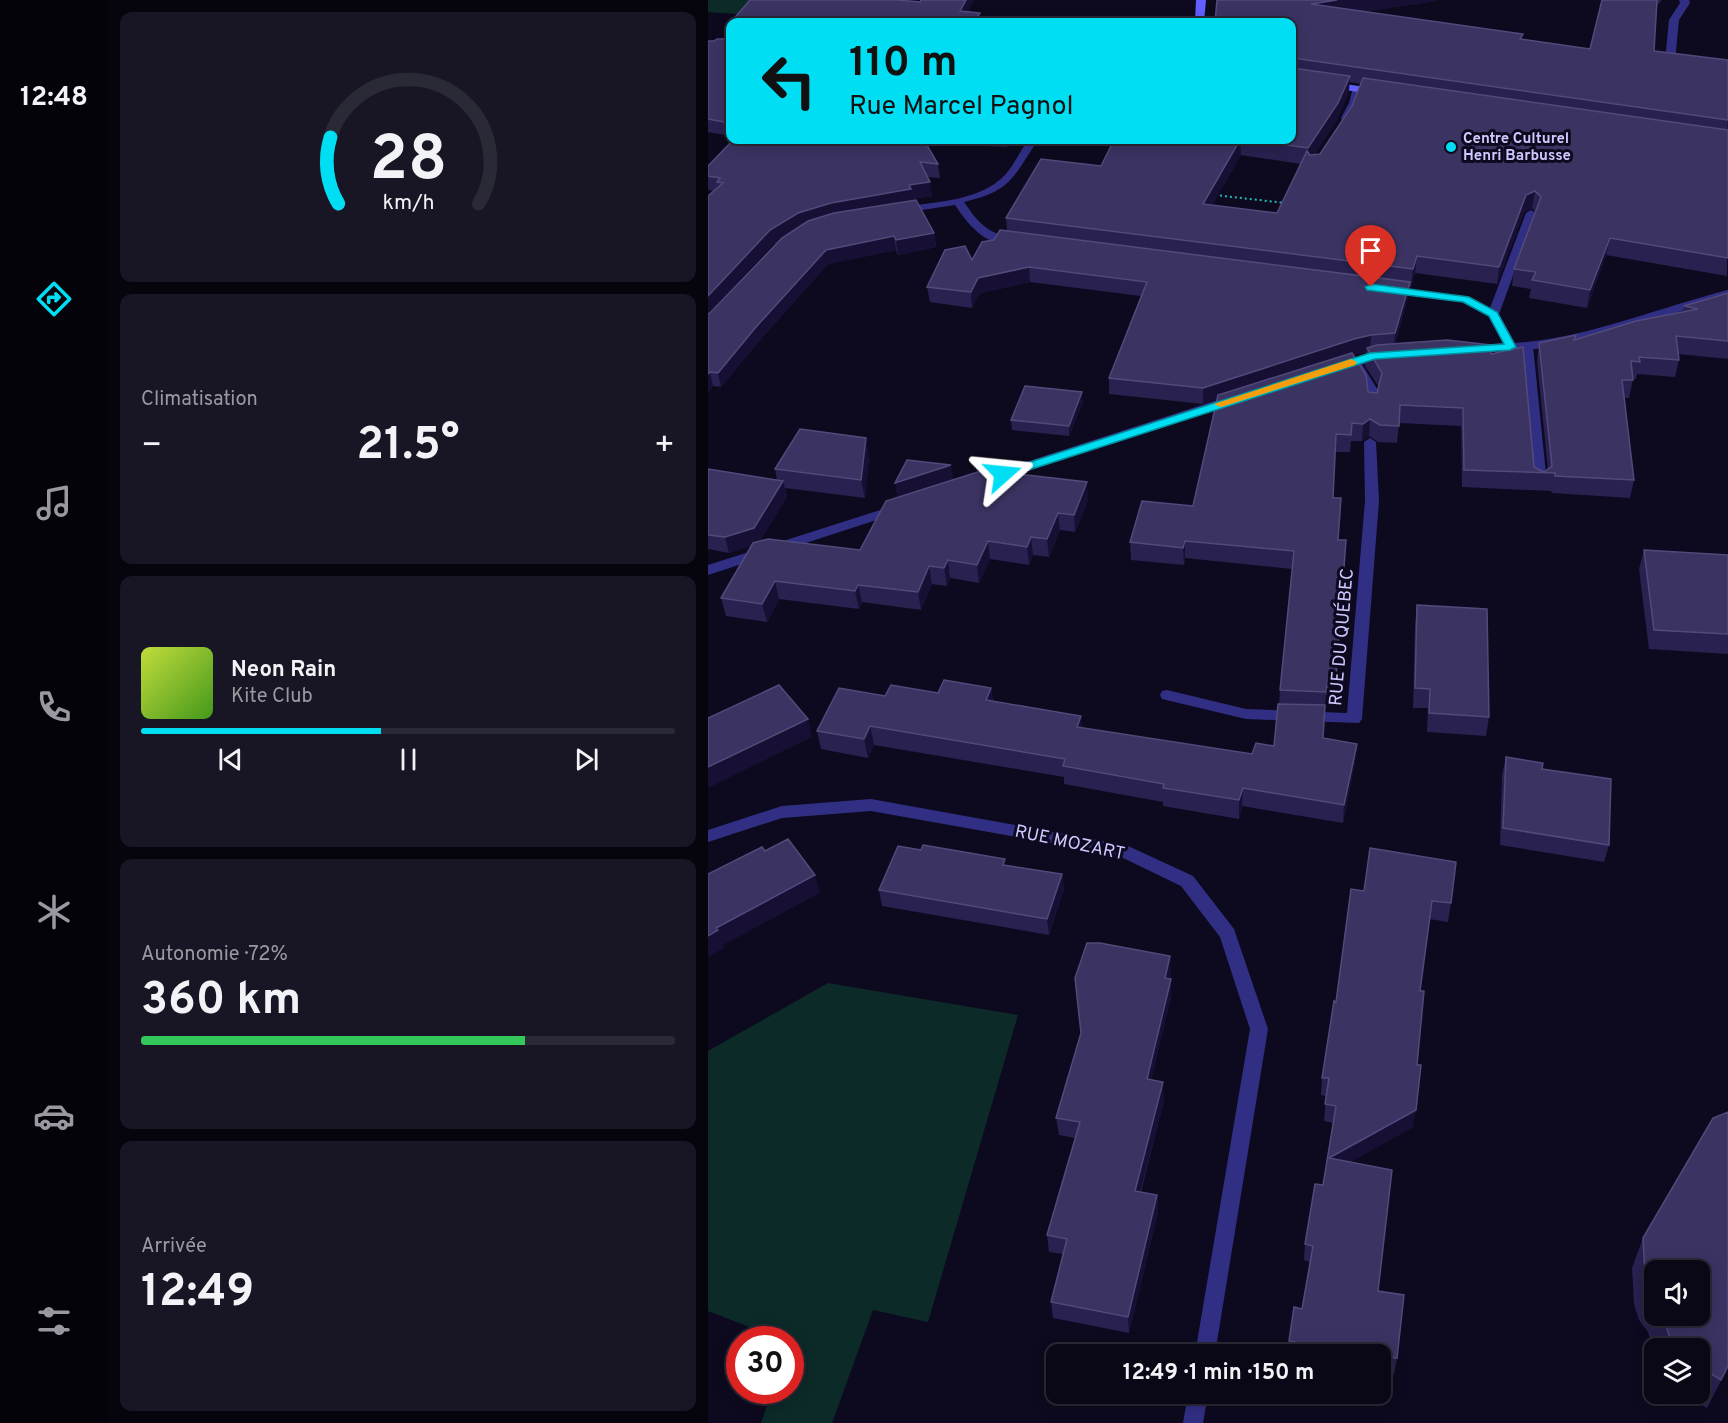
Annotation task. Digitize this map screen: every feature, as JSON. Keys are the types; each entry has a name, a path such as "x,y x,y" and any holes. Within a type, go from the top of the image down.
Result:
{"street":[{"path":"1200,18 1201,0"},
{"path":"1670,61 1674,21 1686,3 1684,0"},
{"path":"1296,80 1395,95"},
{"path":"1344,124 1354,104 1356,90"},
{"path":"887,213 958,201 1000,186 1016,168 1031,144"},
{"path":"958,201 979,229 993,239 1028,244"},
{"path":"1493,314 1531,213"},
{"path":"1383,289 1465,300 1493,314 1510,347"},
{"path":"1454,351 1510,347 1584,336 1728,293"},
{"path":"1527,345 1540,484"},
{"path":"1332,368 1374,356 1397,354"},
{"path":"1354,361 1373,392 1372,405"},
{"path":"980,482 1253,393"},
{"name":"RUE DU QUÉBEC","path":"1167,695 1246,714 1354,719 1372,501 1370,442"},
{"path":"708,570 912,504"},
{"name":"RUE MOZART","path":"708,836 783,812 871,805 1120,849 1187,881 1228,934 1259,1029 1207,1344"},
{"path":"1193,1423 1196,1404"}],"path":[{"path":"1215,195 1293,204"}],"green space":[{"path":"708,0 763,0 750,15 708,12"},
{"path":"828,983 1018,1015 928,1322 873,1310 832,1423 761,1423 768,1404 804,1404 804,1326 747,1326 708,1311 708,1051"}],"building":[{"path":"750,0 920,2 921,0 966,0 960,11 980,13 976,18 734,18"},
{"path":"1217,0 1337,0 1311,4 1523,34 1520,39 1590,49 1602,0 1657,0 1654,51 1728,60 1728,120 1296,58 1296,18 1215,18"},
{"path":"726,39 726,122 708,119 708,41"},
{"path":"1296,69 1350,76 1338,103 1308,148 1279,144 1296,144"},
{"path":"1363,78 1728,130 1728,258 1610,238 1590,290 1532,280 1536,272 1514,269 1541,197 1535,191 1526,195 1499,267 1417,256 1413,269 1006,218 1041,159 1101,166 1112,144 1238,144 1203,204 1277,213 1307,151 1310,155 1320,154 1352,106"},
{"path":"729,144 926,144 938,164 920,162 930,182 909,185 911,189 831,203 798,213 770,230 708,296 708,196 723,183 717,182 720,178 708,176 708,166"},
{"path":"916,200 934,233 896,240 894,236 826,250 718,373 708,374 708,314 782,238 808,221 834,213"},
{"path":"1000,230 1410,282 1395,333 1354,339 1203,388 1109,378 1147,282 1029,267 978,278 971,292 927,287 945,250 965,246 972,260 982,242 994,240"},
{"path":"1728,293 1728,341 1676,336 1679,360 1639,357 1640,362 1631,361 1633,380 1622,380 1634,480 1555,476 1555,473 1464,470 1463,408 1400,405 1399,426 1380,425 1370,419 1363,424 1352,423 1351,435 1336,434 1333,498 1341,498 1338,540 1346,540 1336,677 1328,677 1326,692 1280,690 1294,551 1185,541 1183,548 1130,542 1142,501 1193,506 1218,395 1352,353 1366,375 1368,392 1377,393 1382,373 1367,348 1377,345 1447,340 1491,345 1491,354 1523,347 1534,467 1544,472 1552,466 1539,343 1576,335 1574,340 1636,321 1698,309 1684,306"},
{"path":"1025,386 1082,392 1069,426 1011,420"},
{"path":"800,429 866,438 861,480 775,469"},
{"path":"907,460 951,465 895,483"},
{"path":"708,469 783,481 754,528 725,537 708,535"},
{"path":"984,470 1087,482 1074,515 1058,513 1047,539 1031,537 1027,547 988,541 977,565 948,560 944,568 929,566 918,592 858,585 855,591 775,581 762,604 721,598 753,543 768,539 860,550 886,501"},
{"path":"1644,550 1728,555 1728,634 1654,630"},
{"path":"1417,605 1487,609 1489,717 1429,713 1430,689 1415,688"},
{"path":"944,680 991,688 986,700 1081,716 1077,727 1252,754 1256,743 1274,746 1278,704 1325,705 1323,738 1357,744 1344,805 1243,788 1239,800 1163,788 1164,784 1063,766 1065,759 870,726 864,739 817,731 839,688 885,696 891,685 938,693"},
{"path":"779,685 808,719 708,767 708,718"},
{"path":"1506,757 1543,763 1542,769 1611,779 1609,845 1503,828"},
{"path":"788,839 815,875 716,928 718,930 708,936 708,874 762,847 765,851"},
{"path":"923,845 1005,859 1003,865 1062,874 1047,919 879,890 898,846 921,850"},
{"path":"1370,848 1456,862 1451,903 1432,901 1420,991 1424,991 1417,1065 1421,1065 1416,1110 1329,1158 1392,1170 1378,1291 1404,1295 1397,1358 1391,1357 1391,1344 1305,1344 1289,1341 1294,1307 1302,1309 1313,1246 1305,1244 1315,1184 1323,1185 1336,1106 1325,1104 1329,1078 1322,1078 1334,1001 1336,1002 1351,889 1364,891"},
{"path":"1087,943 1100,943 1170,956 1165,978 1171,979 1147,1079 1163,1082 1135,1191 1157,1195 1128,1317 1051,1302 1067,1239 1047,1235 1080,1122 1056,1118 1081,1033 1075,978"},
{"path":"1728,1112 1728,1366 1721,1380 1710,1373 1710,1338 1670,1338 1666,1326 1710,1326 1710,1260 1644,1260 1643,1238 1713,1118"}],"slow traffic":[{"path":"1220,404 1351,362"}],"place":[{"name":"Centre Culturel Henri Barbusse","path":"1451,147"}],"route":[{"path":"1003,474 1354,361 1374,356 1510,347 1493,314 1465,300 1371,287"}]}
